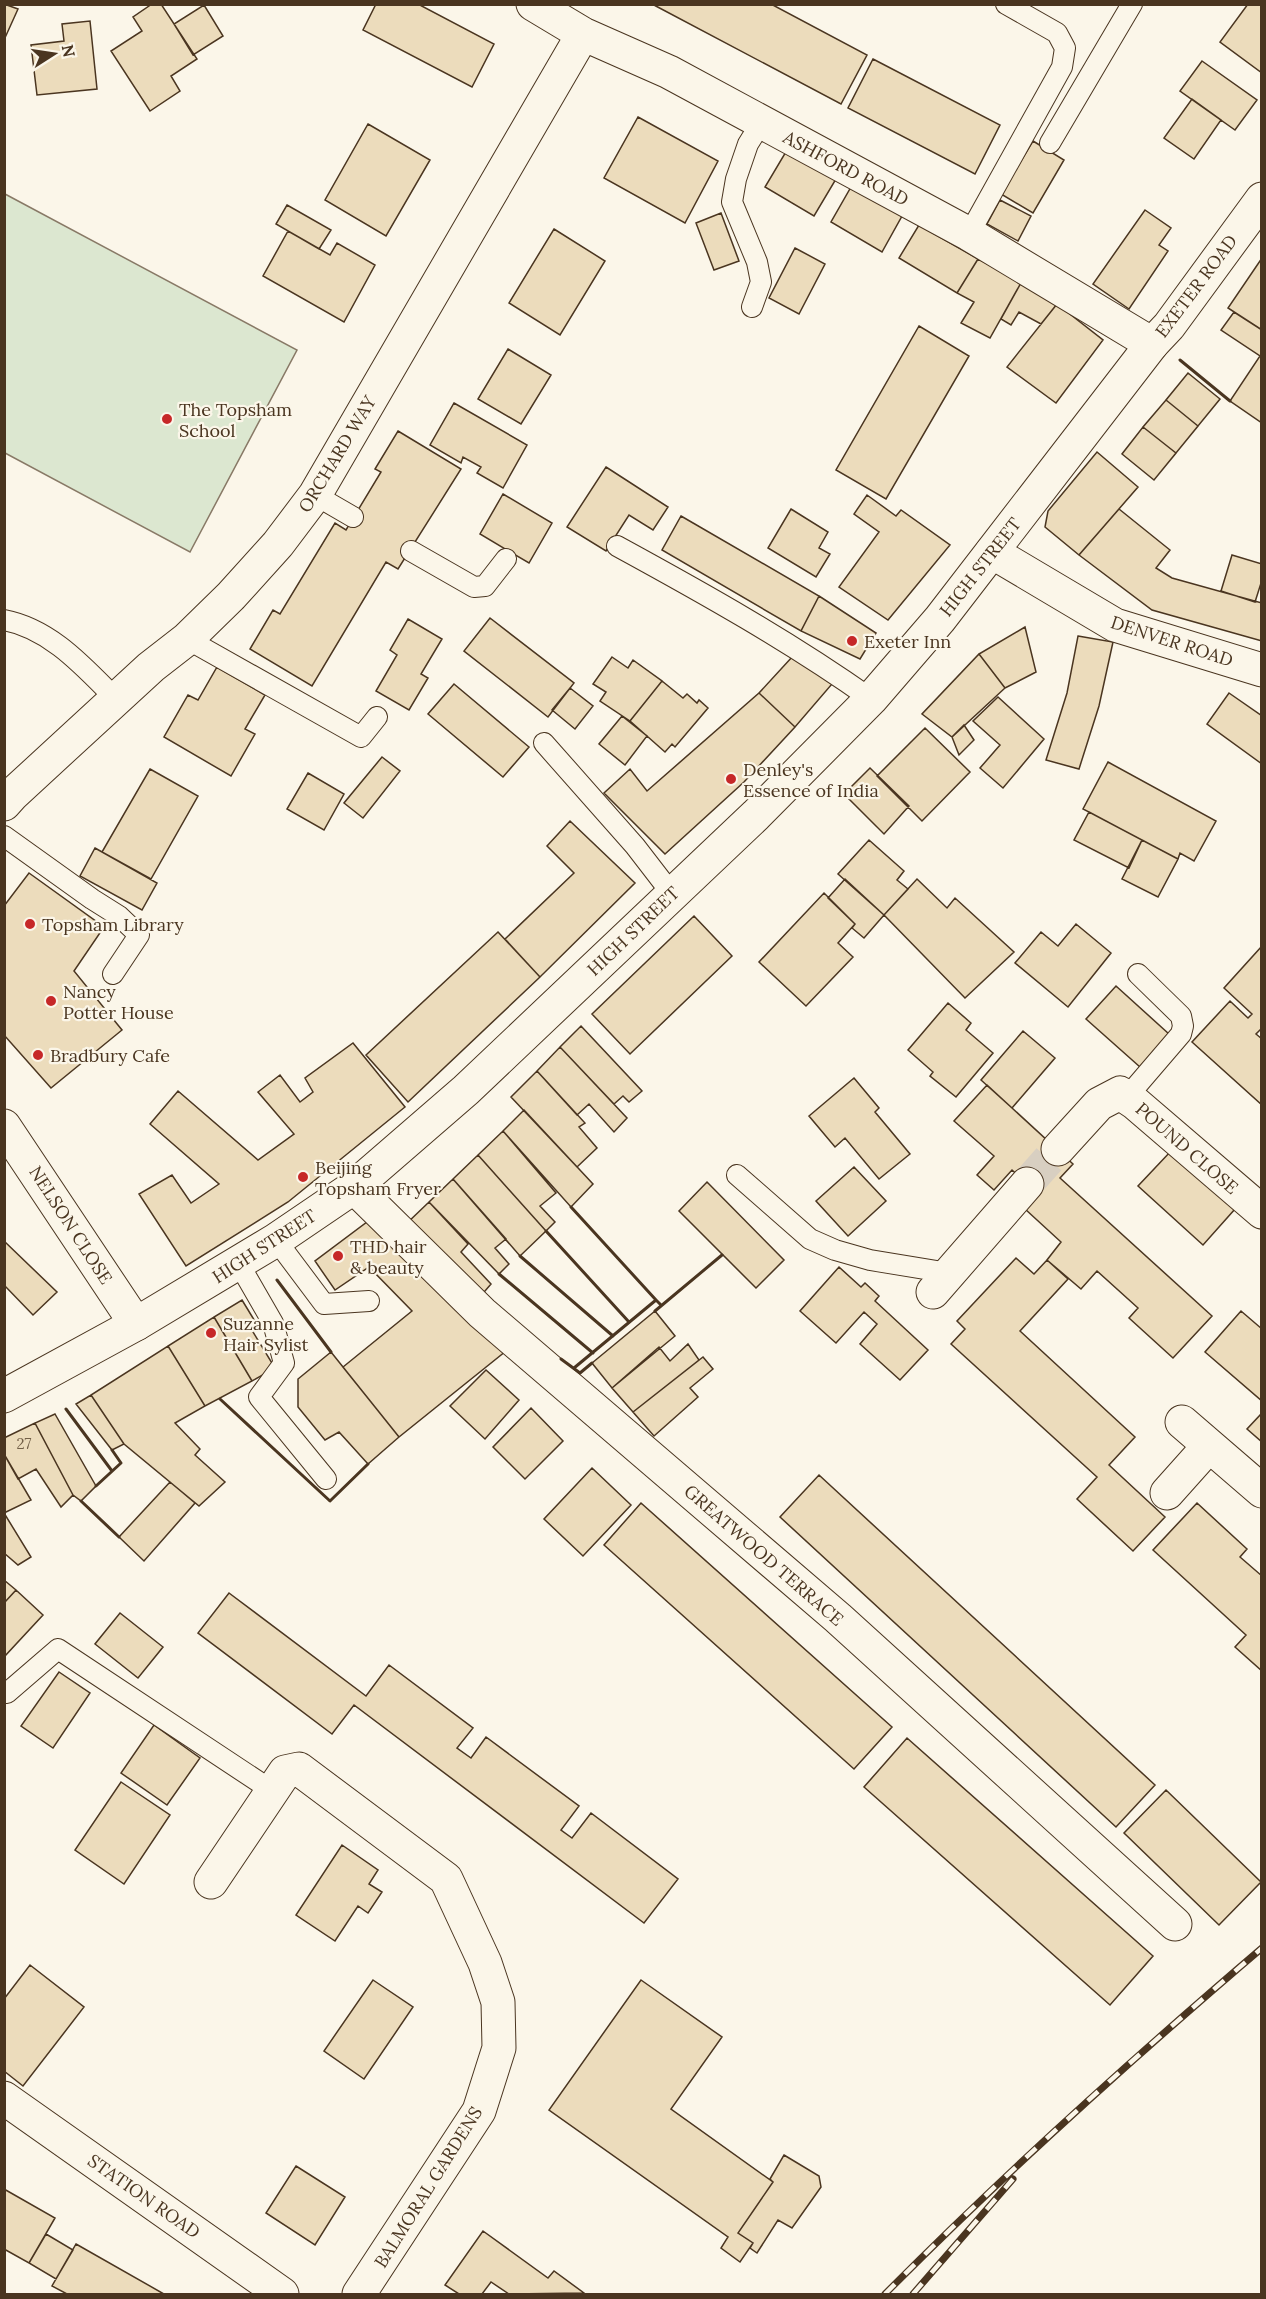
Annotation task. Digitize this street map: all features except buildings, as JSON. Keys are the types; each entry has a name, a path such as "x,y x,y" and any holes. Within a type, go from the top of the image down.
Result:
{"street":[{"name":"ASHFORD ROAD","path":"533,4 583,34 669,72 969,234 1152,344"},
{"name":"ORCHARD WAY","path":"7,794 151,667 187,639 231,596 278,544 315,495 583,34"},
{"name":"EXETER ROAD","path":"1152,344 1169,326 1262,199"},
{"name":"HIGH STREET","path":"4,1396 136,1324 276,1240 354,1187 466,1090 756,815 871,699 940,619 1152,344"},
{"name":"DENVER ROAD","path":"992,552 1115,626 1262,670"},
{"name":"POUND CLOSE","path":"1058,1149 1099,1104 1120,1093 1262,1212"},
{"name":"NELSON CLOSE","path":"4,1126 136,1324"},
{"path":"941,1282 1027,1184"},
{"name":"GREATWOOD TERRACE","path":"354,1187 482,1313 838,1618 1175,1924"},
{"path":"1182,1422 1262,1491"},
{"path":"1167,1493 1209,1446"},
{"name":"BALMORAL GARDENS","path":"211,1882 285,1772 299,1769 446,1879 485,1963 498,2002 499,2048 479,2111 360,2295"},
{"name":"STATION ROAD","path":"4,2098 279,2294"}],"lane":[{"path":"969,234 1062,67 1065,48 1056,33 1006,4"},
{"path":"1050,142 1132,4"},
{"path":"752,307 761,282 757,262 732,202 736,179 748,144 761,123"},
{"path":"315,495 353,517"},
{"path":"617,546 760,626 815,660 871,699"},
{"path":"411,551 474,587 485,586 506,559"},
{"path":"4,620 25,624 67,651 116,699"},
{"path":"187,639 361,737 377,717"},
{"path":"544,744 634,846 672,894"},
{"path":"4,836 119,916 139,935 113,974"},
{"path":"1127,1097 1181,1034 1184,1026 1182,1016 1138,974"},
{"path":"736,1175 810,1239 835,1250 941,1282"},
{"path":"276,1240 324,1304 369,1301"},
{"path":"239,1264 273,1323 284,1363 259,1397 326,1479"},
{"path":"7,1693 58,1650 271,1790"}],"green space":[{"path":"5,194 297,350 190,552 5,453"}],"tunnel":[{"path":"1027,1184 1058,1149"}],"railway":[{"path":"885,2294 976,2204 1070,2117 1262,1948"},
{"path":"913,2294 1013,2179"}],"wall":[{"path":"1180,360 1230,401"},
{"path":"571,1207 656,1300"},
{"path":"546,1231 629,1322"},
{"path":"655,1311 722,1255"},
{"path":"520,1256 613,1336"},
{"path":"499,1274 593,1353"},
{"path":"277,1280 331,1352"},
{"path":"574,1368 656,1300 661,1305"},
{"path":"561,1359 580,1373 592,1363"},
{"path":"220,1399 330,1501 368,1464"},
{"path":"66,1409 112,1471"},
{"path":"96,1486 121,1463 112,1450"},
{"path":"81,1501 119,1537"}],"place":[{"name":"The Topsham School","path":"167,419"},
{"name":"Exeter Inn","path":"852,641"},
{"name":"Denley's Essence of India","path":"731,779"},
{"name":"Topsham Library","path":"30,924"},
{"name":"Nancy Potter House","path":"51,1001"},
{"name":"Bradbury Cafe","path":"38,1055"},
{"name":"Beijing Topsham Fryer","path":"303,1177"},
{"name":"THD hair & beauty","path":"338,1256"},
{"name":"Suzanne Hair Sylist","path":"211,1333"}]}
